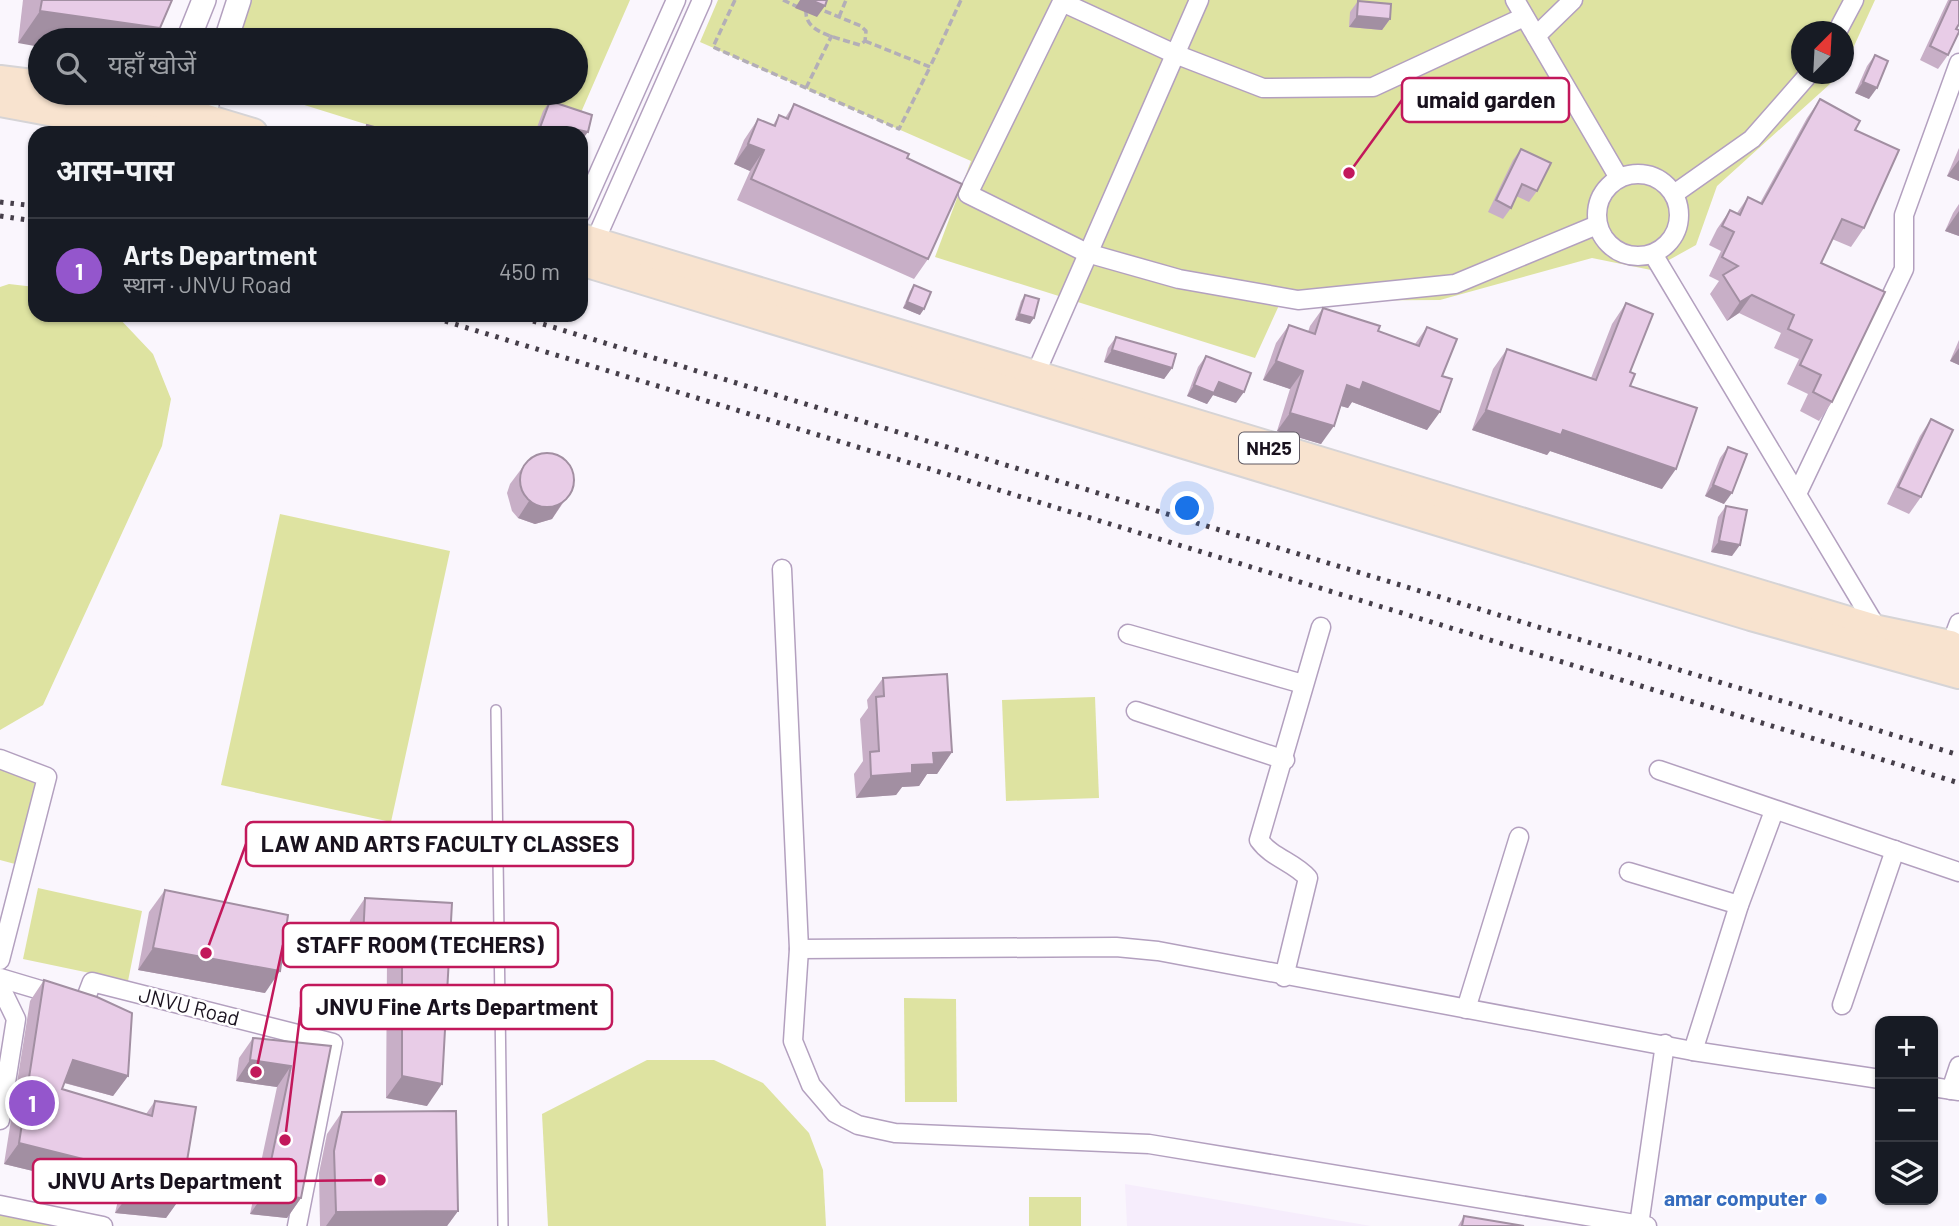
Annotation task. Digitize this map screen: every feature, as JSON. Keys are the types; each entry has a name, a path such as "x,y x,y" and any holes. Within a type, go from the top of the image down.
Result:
{"main road":[{"path":"0,80 28,84"},
{"path":"0,102 28,104"},
{"path":"38,105 163,115 204,114 235,126"},
{"path":"129,105 163,115"},
{"name":"NH25","path":"588,252 1035,376 1954,652"},
{"name":"NH25","path":"588,252 1738,612 1954,652"}],"street":[{"path":"193,28 204,0"},
{"path":"230,28 239,0"},
{"path":"588,197 676,0"},
{"path":"588,247 702,0"},
{"path":"1035,376 1199,0"},
{"path":"1515,0 1619,177"},
{"path":"1536,36 1573,0"},
{"path":"1843,21 1854,0"},
{"path":"1524,17 1373,87 1264,88 1175,54 1062,2 968,194 1087,253 1179,279 1298,300 1455,284 1597,225"},
{"path":"1797,494 1904,269 1904,215 1959,63"},
{"path":"1674,194 1752,139 1800,84"},
{"path":"1632,173 1648,174 1661,180 1674,194 1679,209 1676,231 1667,244 1653,254 1631,256 1614,249 1604,239 1597,225 1596,211 1600,197 1619,177 1632,173"},
{"path":"1653,254 1878,629"},
{"path":"782,569 799,949 793,1041 811,1085 835,1113 858,1125 895,1133 1149,1144 1643,1225 1665,1044"},
{"path":"1284,976 1308,878 1301,870 1267,850 1259,840 1285,760 1303,684 1321,627"},
{"path":"1128,634 1303,684"},
{"path":"1136,711 1285,760"},
{"path":"0,759 47,777 0,960"},
{"path":"1659,770 1959,872"},
{"path":"1693,1051 1739,905 1774,811"},
{"path":"1465,1009 1519,837"},
{"path":"1842,1005 1895,850"},
{"path":"1629,872 1739,905"},
{"path":"799,949 1116,947 1158,951 1693,1051 1875,1078"},
{"name":"JNVU Road","path":"0,978 84,1003 92,982 333,1043 297,1226"},
{"path":"0,986 16,1019 0,1120"},
{"path":"1955,1091 1959,1066"},
{"path":"0,1205 103,1226"}],"lane":[{"path":"496,710 503,1226"}],"path":[{"path":"735,0 713,47 899,129 961,0"},
{"path":"783,0 806,10 815,7 839,17 866,31 865,41 860,45 810,27 805,20 806,10"},
{"path":"839,17 846,0"},
{"path":"806,88 832,35"},
{"path":"865,41 930,67"}],"shaded area":[{"path":"1125,1184 1371,1226 1127,1226"}],"green space":[{"path":"249,0 630,0 588,96 588,28 237,28"},
{"path":"718,0 1875,0 1854,46 1854,21 1791,21 1791,84 1830,84 1717,186 1696,245 1651,270 1592,258 1440,300 1281,301 1255,358 935,257 971,161 700,42"},
{"path":"304,105 584,105 575,126 372,126"},
{"path":"9,284 28,286 28,322 123,322 153,354 171,399 162,446 43,705 0,730 0,287"},
{"path":"280,514 450,551 391,822 221,785"},
{"path":"1095,697 1099,798 1006,801 1002,700"},
{"path":"0,767 37,777 15,864 0,860"},
{"path":"38,888 142,911 128,981 23,959"},
{"path":"904,998 956,999 957,1102 905,1102"},
{"path":"647,1060 714,1060 763,1083 809,1133 823,1170 826,1226 548,1226 542,1114"},
{"path":"1029,1197 1081,1197 1081,1226 1029,1226"},
{"path":"0,1205 103,1226 0,1226"}],"building":[{"path":"42,0 172,0 160,28 40,11"},
{"path":"811,0 827,0 825,6"},
{"path":"1951,0 1959,0 1959,24 1956,29 1959,32 1948,55 1930,46"},
{"path":"1358,1 1391,4 1390,19 1357,16"},
{"path":"1875,55 1888,61 1877,88 1863,82"},
{"path":"1820,99 1860,121 1855,130 1899,150 1864,228 1842,219 1821,263 1885,292 1832,402 1813,392 1821,375 1800,365 1812,340 1788,329 1794,315 1752,295 1740,302 1723,275 1738,266 1722,257 1734,232 1722,226 1730,210 1740,215 1748,197 1762,204"},
{"path":"794,104 909,154 907,158 962,184 928,259 751,179 764,150 748,144 758,119 775,126 779,115 788,119"},
{"path":"548,105 562,105 592,115 588,132 588,126 541,126"},
{"path":"1521,149 1551,163 1537,191 1522,184 1511,208 1496,200"},
{"path":"914,285 931,292 924,309 907,302"},
{"path":"1025,295 1039,299 1034,318 1019,314"},
{"path":"1626,303 1653,314 1630,372 1635,374 1630,386 1697,408 1676,469 1563,430 1561,435 1486,410 1507,349 1596,380"},
{"path":"1323,308 1380,326 1378,331 1419,346 1427,327 1457,339 1442,376 1452,379 1440,412 1363,382 1360,390 1347,385 1334,426 1290,413 1303,371 1276,361 1289,325 1315,334"},
{"path":"1116,337 1176,354 1172,368 1112,350"},
{"path":"1206,356 1251,373 1244,392 1219,382 1214,393 1194,385"},
{"path":"1931,419 1953,430 1921,497 1898,487"},
{"path":"1728,447 1747,454 1732,493 1713,485"},
{"path":"547,453 566,461 574,480 566,499 547,507 528,499 520,480 528,461"},
{"path":"1726,506 1747,510 1740,545 1719,541"},
{"path":"947,674 952,752 933,753 934,764 912,765 912,773 871,776 870,752 879,751 876,697 884,696 883,678"},
{"path":"165,890 288,915 280,971 153,948"},
{"path":"365,898 452,903 442,1084 402,1076 402,939 363,938"},
{"path":"44,980 97,997 132,1013 128,1076 73,1060 62,1089 152,1116 155,1101 196,1107 181,1197 130,1193 135,1172 19,1143"},
{"path":"253,1038 331,1046 301,1198 264,1194 291,1066 250,1060"},
{"path":"456,1111 458,1211 336,1212 334,1151 342,1112"},
{"path":"1464,1216 1524,1226 1462,1226"}],"railway":[{"path":"0,202 28,205"},
{"path":"0,216 28,220"},
{"path":"448,322 1959,783"},
{"path":"536,322 1959,755"}],"place":[{"name":"umaid garden","path":"1349,173"},
{"name":"LAW AND ARTS FACULTY CLASSES","path":"206,953"},
{"name":"STAFF ROOM (TECHERS)","path":"256,1072"},
{"name":"Arts Department","path":"32,1103"},
{"name":"JNVU Fine Arts Department","path":"285,1140"},
{"name":"JNVU Arts Department","path":"380,1180"},
{"name":"amar computer","path":"1821,1199"}]}
